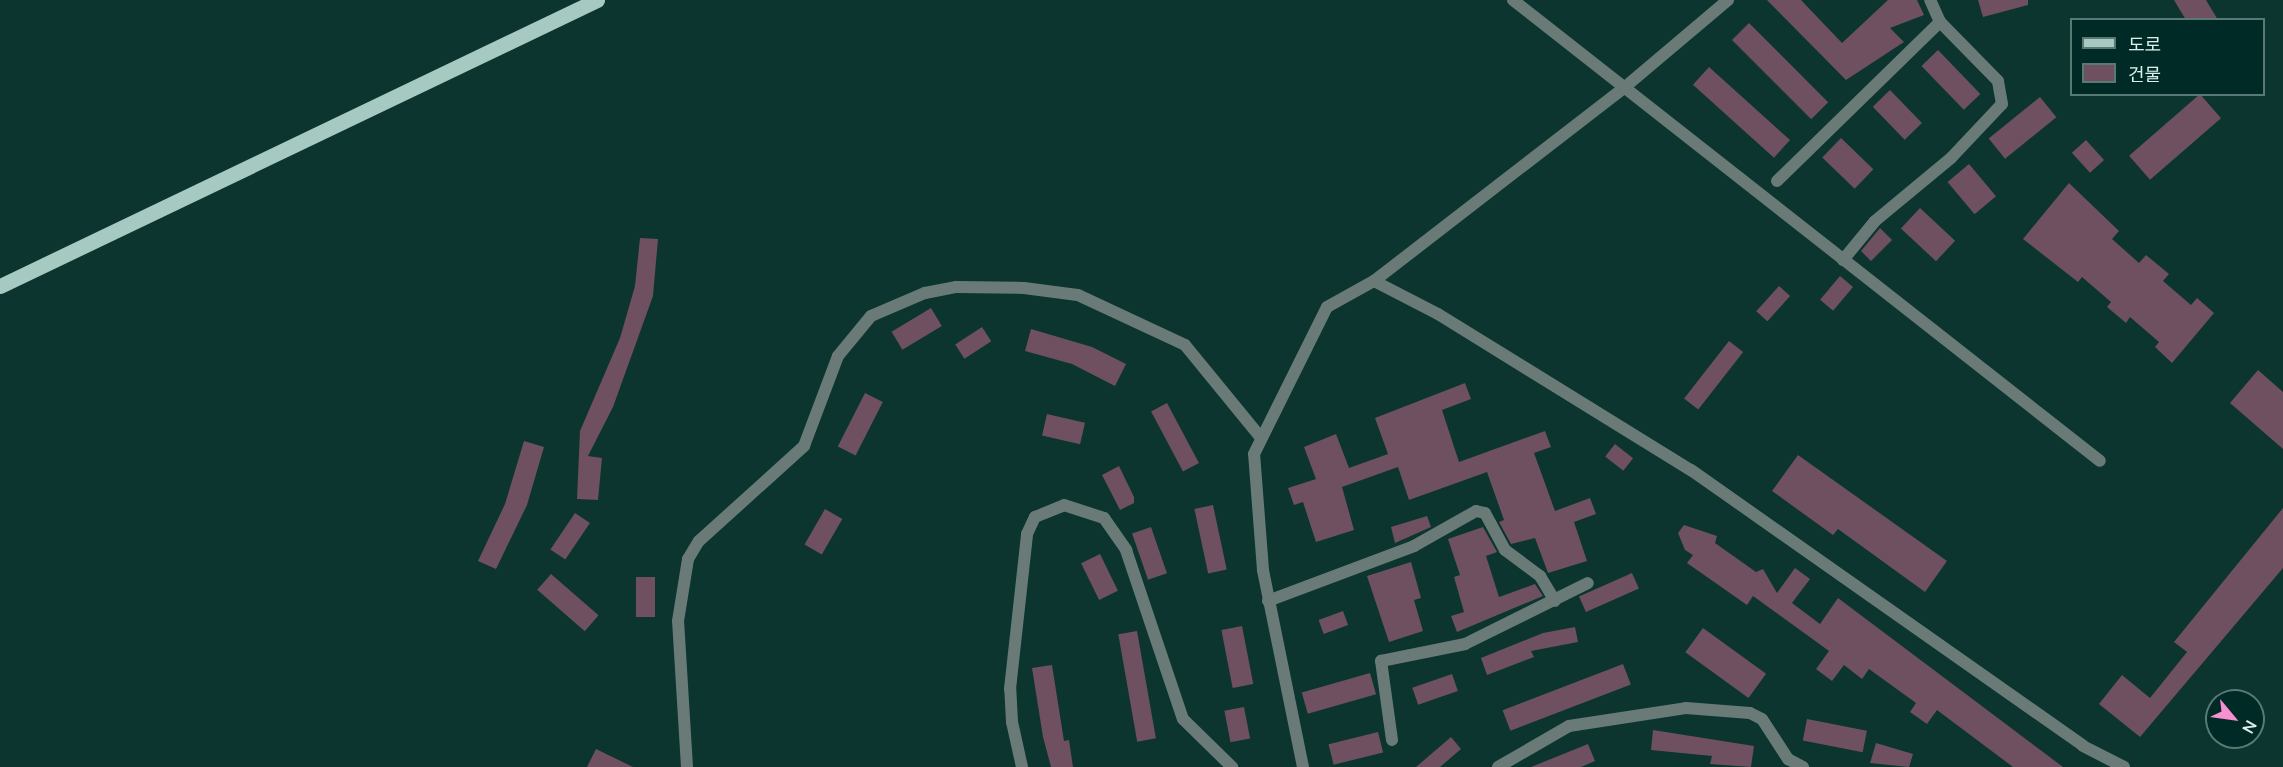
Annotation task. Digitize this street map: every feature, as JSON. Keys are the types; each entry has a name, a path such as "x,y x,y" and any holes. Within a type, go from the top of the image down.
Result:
{"main road":[{"path":"0,286 597,0"}],"street":[{"path":"1513,0 2100,461"},
{"path":"1303,767 1268,601 1254,484 1254,454 1327,307 1374,281 1625,87 1728,0"},
{"path":"1843,260 1875,221 1951,158 2002,104 1998,81 1940,22 1930,0"},
{"path":"1777,181 1940,22"},
{"path":"1374,281 1438,314 1691,470 2083,746 2124,767"},
{"path":"687,767 678,621 688,559 699,541 804,446 838,356 871,316 925,293 956,286 1024,288 1078,295 1185,345 1261,438"},
{"path":"1022,767 1012,722 1010,688 1028,534 1035,517 1064,505 1093,511 1104,519 1126,550 1183,719 1232,767"},
{"path":"1268,601 1414,546 1476,511 1485,513 1497,540 1540,576 1555,601"},
{"path":"1392,740 1381,661 1465,644 1588,583"},
{"path":"1498,767 1569,726 1686,708 1750,713 1762,719 1788,759 1803,767"}],"building":[{"path":"1767,0 1801,0 1842,43 1888,0 1917,0 1924,15 1890,28 1904,42 1846,80"},
{"path":"1978,0 2028,0 2028,5 1983,17"},
{"path":"2174,0 2206,0 2217,18 2185,18"},
{"path":"1749,23 1828,102 1811,119 1732,40"},
{"path":"1938,50 1980,94 1964,110 1921,66"},
{"path":"1709,67 1790,140 1774,158 1693,85"},
{"path":"1890,90 1922,123 1905,140 1873,107"},
{"path":"2198,96 2202,96 2221,118 2150,180 2129,156"},
{"path":"2040,97 2056,117 2005,159 1989,139"},
{"path":"1841,138 1873,169 1855,189 1822,157"},
{"path":"2086,140 2104,160 2090,173 2072,153"},
{"path":"1969,164 1996,196 1975,214 1948,182"},
{"path":"2069,183 2119,231 2112,239 2139,263 2146,255 2169,274 2163,281 2191,305 2197,298 2214,313 2172,363 2155,347 2159,342 2130,317 2126,323 2107,307 2111,302 2082,277 2078,282 2023,239"},
{"path":"1920,208 1955,241 1936,261 1901,228"},
{"path":"1880,228 1892,240 1871,261 1861,251"},
{"path":"640,238 658,239 653,296 613,407 588,456 602,458 598,500 577,499 580,431 620,338 635,286"},
{"path":"1840,276 1853,287 1833,311 1820,300"},
{"path":"1779,286 1790,296 1767,321 1756,311"},
{"path":"931,308 942,326 902,350 892,332"},
{"path":"982,327 991,341 964,359 955,344"},
{"path":"1031,329 1092,347 1126,364 1115,386 1072,364 1025,351"},
{"path":"1729,341 1743,352 1698,410 1684,399"},
{"path":"2258,370 2283,392 2283,449 2230,403"},
{"path":"1465,383 1471,399 1442,410 1459,462 1545,431 1551,447 1534,453 1555,511 1590,498 1596,514 1574,522 1587,561 1548,573 1535,538 1511,544 1499,522 1504,520 1487,472 1409,500 1398,467 1342,487 1354,530 1316,542 1303,502 1294,505 1288,488 1316,479 1304,447 1336,434 1349,468 1388,454 1375,418"},
{"path":"865,393 883,402 856,456 838,446"},
{"path":"1167,403 1199,463 1183,471 1151,411"},
{"path":"1047,414 1085,423 1080,444 1042,435"},
{"path":"524,441 544,447 527,505 496,569 478,561 505,504"},
{"path":"1615,444 1633,458 1623,471 1605,457"},
{"path":"1798,455 1947,561 1925,592 1838,529 1833,535 1772,491"},
{"path":"1119,466 1134,497 1134,503 1120,510 1102,475"},
{"path":"1213,505 1227,570 1208,574 1194,509"},
{"path":"2283,508 2283,568 2140,737 2099,704 2122,675 2150,698 2187,652 2174,642"},
{"path":"825,509 842,519 822,555 804,545"},
{"path":"575,513 590,523 565,560 550,549"},
{"path":"1427,516 1431,527 1395,543 1391,527"},
{"path":"1684,525 1717,536 1715,543 1756,572 1763,569 1777,593 1795,568 1810,579 1792,603 1820,624 1838,598 2063,767 2013,767 1937,710 1927,724 1910,712 1916,703 1869,669 1862,679 1844,665 1832,681 1816,669 1829,651 1753,596 1747,605 1687,563 1693,555 1685,550 1678,533"},
{"path":"1151,527 1167,573 1148,580 1132,534"},
{"path":"1483,527 1497,552 1486,556 1499,597 1535,584 1543,596 1457,632 1451,616 1464,612 1454,577 1460,575 1448,539"},
{"path":"1100,554 1118,591 1099,600 1081,563"},
{"path":"1411,562 1421,598 1414,600 1423,631 1389,642 1367,576"},
{"path":"1632,573 1639,589 1586,612 1579,597"},
{"path":"551,574 599,615 585,631 537,590"},
{"path":"636,577 655,577 655,617 636,617"},
{"path":"1343,611 1348,625 1324,634 1319,620"},
{"path":"1242,626 1253,684 1233,688 1221,630"},
{"path":"1575,627 1578,642 1531,651 1534,657 1487,675 1481,658 1543,633"},
{"path":"1703,628 1766,674 1748,698 1685,652"},
{"path":"1137,631 1156,738 1137,742 1118,634"},
{"path":"1623,664 1631,685 1510,731 1503,710"},
{"path":"1052,665 1064,741 1069,740 1073,767 1051,767 1043,737 1032,668"},
{"path":"1370,673 1376,694 1308,714 1302,693"},
{"path":"1452,674 1458,691 1418,705 1412,688"},
{"path":"1244,707 1250,738 1230,742 1224,711"},
{"path":"1807,719 1867,731 1863,752 1803,741"},
{"path":"1653,730 1754,746 1751,767 1710,764 1712,756 1651,750"},
{"path":"1378,732 1383,752 1334,765 1329,744"},
{"path":"1451,737 1461,749 1440,767 1416,767"},
{"path":"1876,743 1913,754 1909,767 1870,763"},
{"path":"1588,744 1595,761 1581,767 1531,767"},
{"path":"596,749 633,767 587,767"}]}
